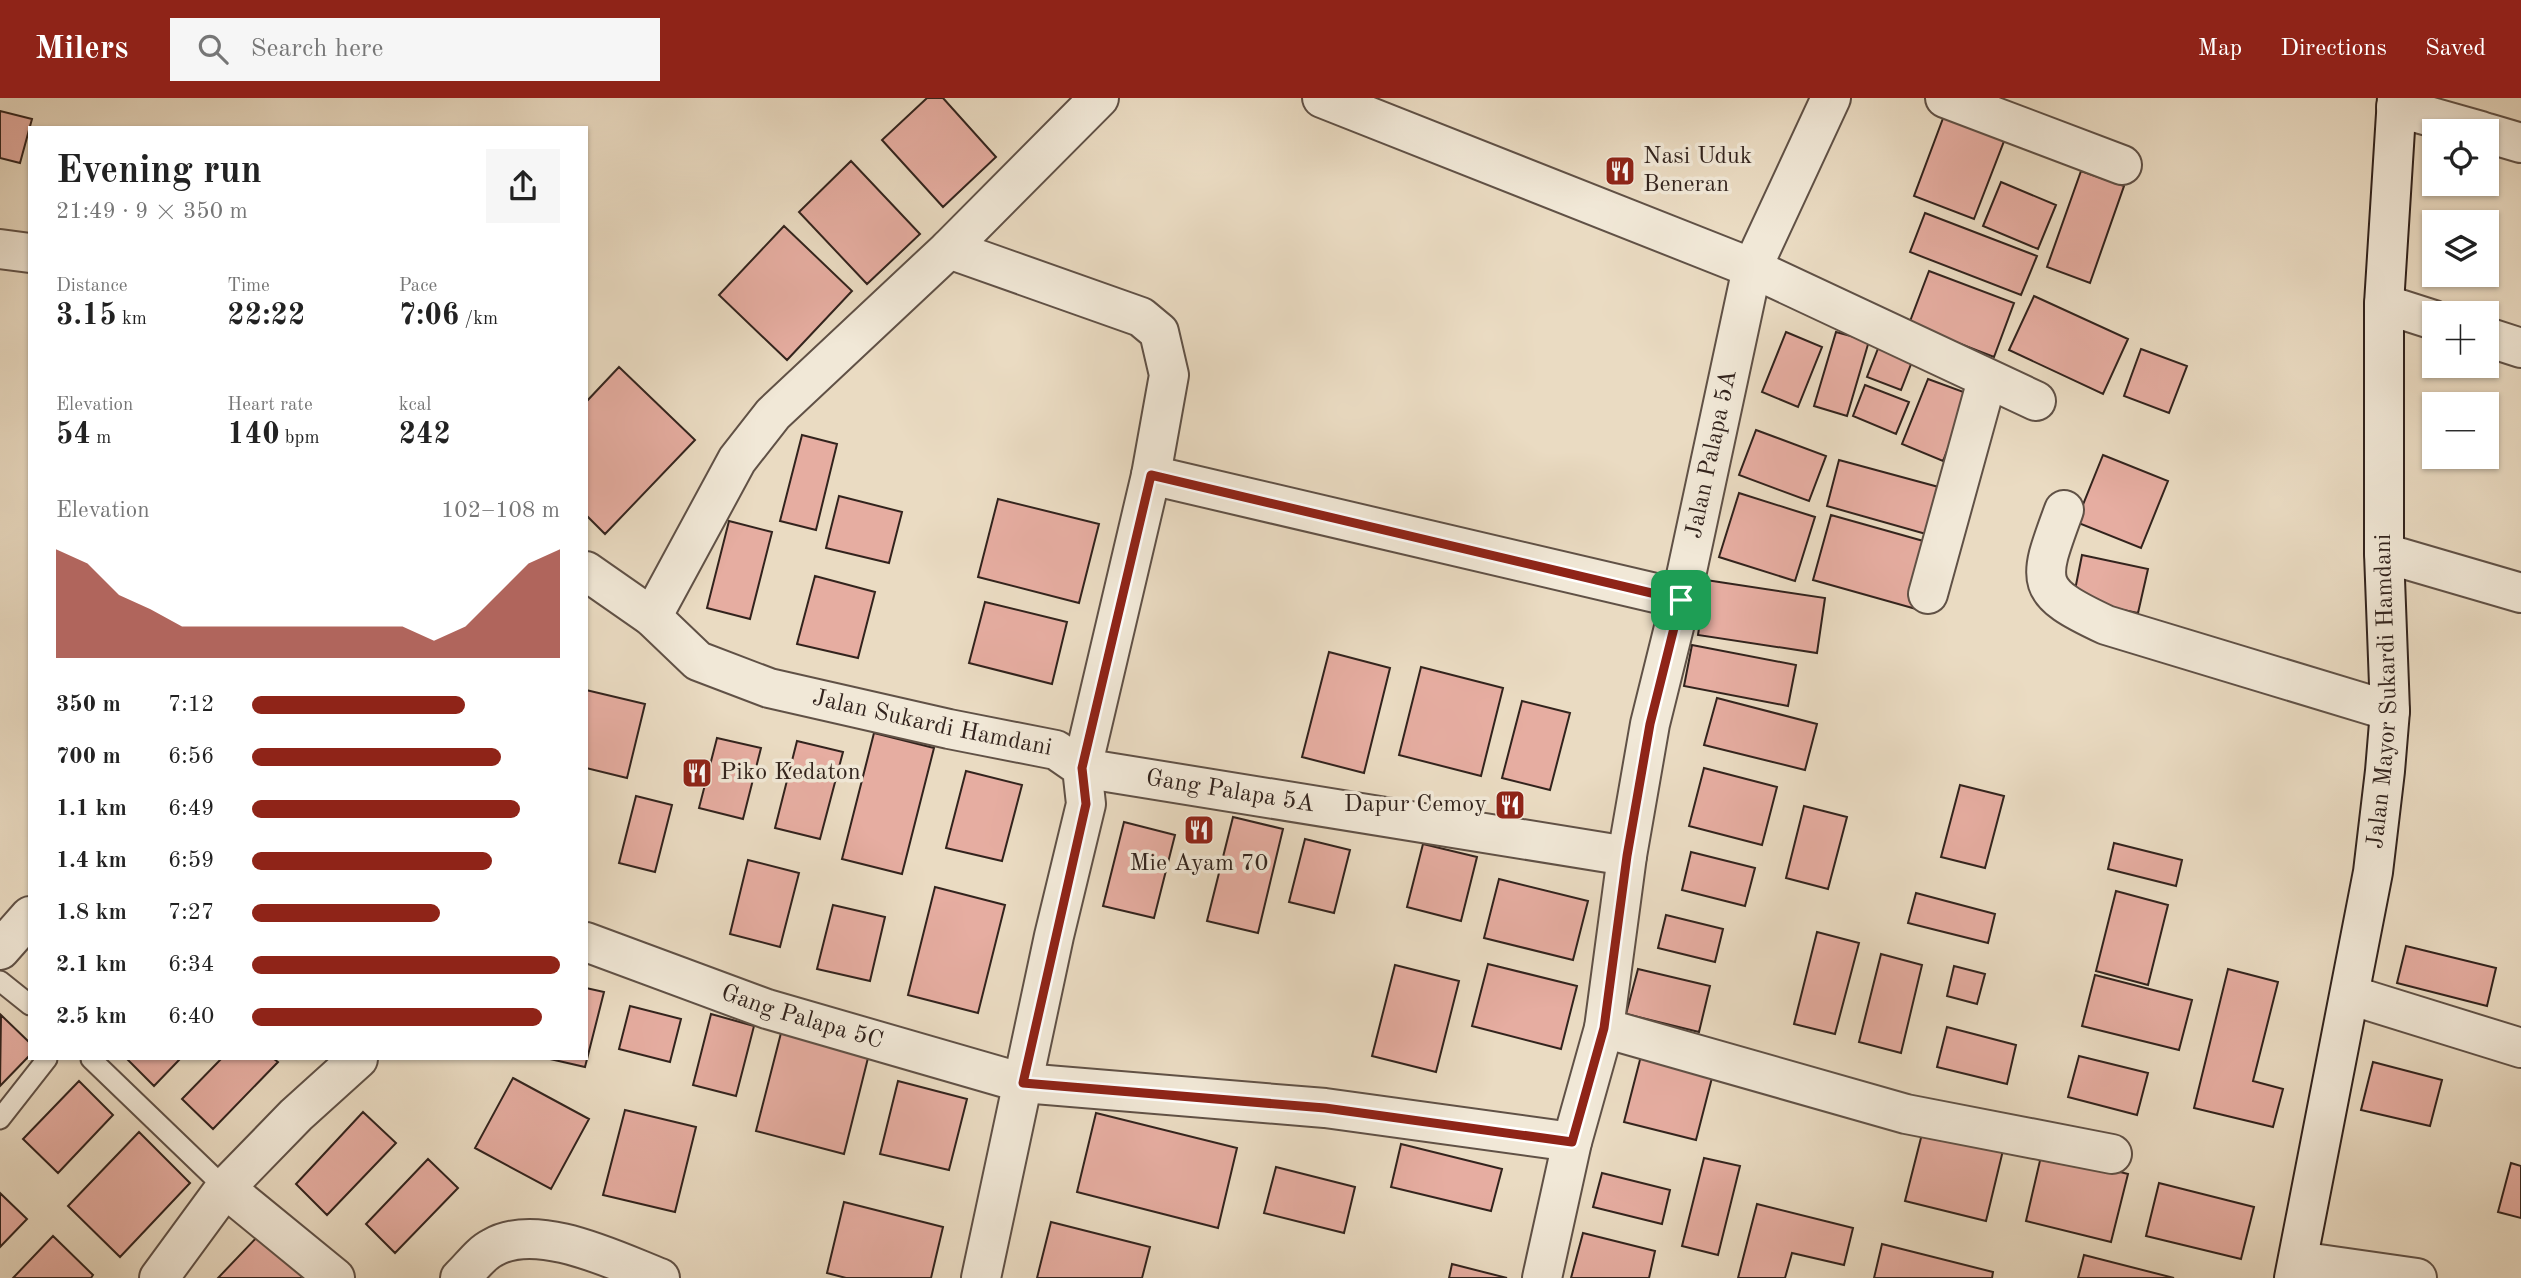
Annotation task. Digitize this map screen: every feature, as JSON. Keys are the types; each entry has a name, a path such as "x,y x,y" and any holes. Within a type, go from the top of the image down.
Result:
{"street":[{"path":"652,617 737,460 774,414 950,249 1099,98"},
{"path":"1322,98 1752,268 2036,401"},
{"name":"Jalan Palapa 5A","path":"1542,1278 1572,1142 1604,1028 1627,856 1650,724 1681,600 1752,268 1830,98"},
{"path":"1945,98 2122,165"},
{"path":"2397,102 2446,119"},
{"name":"Jalan Mayor Sukardi Hamdani","path":"2296,1270 2373,872 2390,711 2384,553 2385,304 2397,102"},
{"path":"2499,137 2521,143"},
{"path":"0,249 28,253"},
{"path":"950,249 1142,317 1159,332 1169,375 1151,475 1082,768"},
{"path":"2385,304 2422,316"},
{"path":"2499,341 2521,348"},
{"path":"1928,594 1987,380"},
{"path":"1151,475 1681,600"},
{"path":"2064,510 2051,544 2045,572 2050,591 2068,607 2106,625 2390,711"},
{"path":"2384,553 2521,593"},
{"name":"Jalan Sukardi Hamdani","path":"588,571 652,617 698,661 768,688 1056,750 1082,768 1086,804 981,1278"},
{"name":"Gang Palapa 5A","path":"1082,768 1627,856"},
{"path":"0,950 28,918"},
{"name":"Gang Palapa 5C","path":"588,943 767,1009 1023,1083 1325,1108 1572,1142"},
{"path":"2350,995 2521,1048"},
{"path":"1604,1028 1906,1114 2112,1154"},
{"path":"159,1278 225,1188 296,1115 357,1060"},
{"path":"225,1188 335,1278"},
{"path":"460,1278 492,1247 522,1238 574,1244 660,1278"},
{"path":"2296,1270 2417,1278"}],"lane":[{"path":"0,981 28,1003"},
{"path":"0,1119 46,1060"},
{"path":"92,1060 225,1188"}],"building":[{"path":"927,98 943,98 996,157 943,207 882,140"},
{"path":"0,111 32,119 20,163 0,158"},
{"path":"1945,113 2006,136 1974,219 1914,196"},
{"path":"851,161 920,234 867,284 799,212"},
{"path":"2081,171 2124,186 2090,283 2047,267"},
{"path":"2001,182 2056,205 2038,249 1983,226"},
{"path":"1925,213 2037,256 2021,295 1910,252"},
{"path":"784,226 852,291 787,360 719,295"},
{"path":"1929,271 2014,303 1994,357 1909,324"},
{"path":"2034,296 2128,339 2103,394 2009,350"},
{"path":"1786,332 1822,347 1798,407 1762,392"},
{"path":"1836,332 1869,341 1847,416 1814,406"},
{"path":"1879,346 1913,359 1901,390 1867,377"},
{"path":"2141,349 2187,366 2169,413 2124,396"},
{"path":"619,367 695,440 605,534 588,517 588,400"},
{"path":"1928,379 1969,394 1943,461 1902,444"},
{"path":"1865,385 1909,402 1896,434 1853,416"},
{"path":"1756,430 1826,456 1809,501 1739,475"},
{"path":"802,435 837,444 816,530 780,521"},
{"path":"2103,455 2168,481 2141,548 2076,522"},
{"path":"1839,460 1946,489 1933,536 1827,506"},
{"path":"1739,493 1815,517 1795,581 1719,557"},
{"path":"839,496 902,512 889,563 826,548"},
{"path":"998,499 1099,524 1079,603 978,577"},
{"path":"1831,515 1934,544 1916,609 1813,580"},
{"path":"729,521 772,532 750,619 707,608"},
{"path":"2082,555 2148,569 2138,613 2073,600"},
{"path":"815,576 875,592 858,658 797,644"},
{"path":"1706,580 1825,598 1817,653 1698,635"},
{"path":"985,602 1067,622 1052,684 969,663"},
{"path":"1692,645 1796,665 1788,706 1684,686"},
{"path":"1329,652 1390,668 1364,773 1302,757"},
{"path":"1421,667 1503,688 1481,776 1399,755"},
{"path":"588,690 645,704 627,778 588,768"},
{"path":"1717,698 1817,724 1805,770 1704,745"},
{"path":"1522,701 1570,713 1550,790 1502,778"},
{"path":"874,733 934,748 902,874 842,859"},
{"path":"717,738 761,748 743,819 699,808"},
{"path":"797,741 843,752 820,839 775,828"},
{"path":"1704,768 1777,787 1762,845 1689,826"},
{"path":"966,771 1022,785 1002,861 946,848"},
{"path":"1960,785 2004,796 1985,868 1941,857"},
{"path":"636,796 672,805 655,872 619,863"},
{"path":"1804,806 1847,817 1828,889 1786,878"},
{"path":"1233,817 1283,829 1258,933 1207,921"},
{"path":"1124,822 1175,835 1154,918 1103,906"},
{"path":"1305,839 1350,850 1334,913 1289,902"},
{"path":"2114,843 2182,860 2176,886 2108,869"},
{"path":"1423,844 1477,857 1461,921 1407,907"},
{"path":"1691,852 1755,868 1745,906 1682,890"},
{"path":"748,860 799,873 780,947 730,934"},
{"path":"1499,879 1588,901 1573,960 1484,938"},
{"path":"935,887 1005,905 978,1013 908,995"},
{"path":"2116,891 2168,905 2148,985 2096,971"},
{"path":"1916,893 1995,914 1988,943 1908,923"},
{"path":"833,905 885,917 870,981 817,969"},
{"path":"1666,915 1723,929 1715,962 1658,948"},
{"path":"1817,932 1859,943 1835,1034 1794,1024"},
{"path":"2406,946 2496,968 2487,1006 2397,983"},
{"path":"1881,954 1922,965 1901,1053 1859,1042"},
{"path":"1488,964 1577,986 1561,1049 1472,1026"},
{"path":"1395,965 1459,981 1436,1072 1372,1056"},
{"path":"1954,966 1985,974 1977,1004 1947,996"},
{"path":"1638,969 1710,986 1699,1032 1626,1014"},
{"path":"2228,969 2278,982 2253,1081 2283,1089 2273,1127 2194,1108"},
{"path":"2095,975 2192,1000 2179,1050 2082,1026"},
{"path":"588,988 604,992 588,1055"},
{"path":"630,1006 681,1019 670,1062 619,1049"},
{"path":"711,1014 754,1026 736,1096 693,1085"},
{"path":"1,1015 28,1041 28,1057 0,1086"},
{"path":"1947,1027 2016,1045 2007,1084 1937,1067"},
{"path":"781,1033 869,1054 844,1154 756,1131"},
{"path":"1642,1052 1714,1070 1696,1140 1624,1122"},
{"path":"2079,1056 2148,1073 2137,1115 2068,1097"},
{"path":"128,1060 179,1060 154,1086"},
{"path":"220,1060 278,1062 213,1129 182,1099"},
{"path":"554,1060 587,1060 585,1067"},
{"path":"2373,1062 2442,1080 2430,1126 2361,1110"},
{"path":"513,1078 589,1119 551,1189 475,1148"},
{"path":"79,1081 113,1115 58,1173 23,1139"},
{"path":"898,1081 967,1099 949,1170 880,1154"},
{"path":"625,1110 696,1127 675,1212 603,1195"},
{"path":"363,1112 396,1143 327,1215 296,1184"},
{"path":"1096,1113 1237,1148 1218,1228 1077,1192"},
{"path":"1925,1122 2005,1142 1986,1221 1905,1201"},
{"path":"139,1132 190,1183 120,1257 68,1206"},
{"path":"1401,1144 1502,1169 1491,1211 1391,1187"},
{"path":"2042,1152 2128,1174 2111,1242 2026,1221"},
{"path":"1704,1158 1740,1166 1718,1255 1682,1246"},
{"path":"428,1159 458,1188 395,1253 366,1224"},
{"path":"2511,1163 2521,1166 2521,1218 2498,1212"},
{"path":"1276,1167 1355,1187 1344,1233 1264,1213"},
{"path":"1602,1173 1670,1190 1662,1224 1593,1207"},
{"path":"2159,1183 2254,1207 2241,1259 2146,1236"},
{"path":"0,1193 27,1219 0,1247"},
{"path":"844,1202 943,1227 931,1278 846,1278 827,1273"},
{"path":"1757,1204 1853,1228 1844,1265 1792,1253 1785,1278 1738,1278"},
{"path":"1051,1222 1150,1247 1142,1278 1037,1278"},
{"path":"1583,1233 1655,1251 1649,1278 1571,1278"},
{"path":"259,1235 304,1278 218,1278"},
{"path":"53,1236 93,1275 91,1278 13,1278"},
{"path":"1882,1244 1993,1272 1992,1278 1874,1278"},
{"path":"2084,1255 2174,1278 2078,1278"},
{"path":"1452,1264 1507,1278 1449,1278"}],"place":[{"name":"Nasi Uduk Beneran","path":"1620,171"},
{"name":"Piko Kedaton","path":"697,773"},
{"name":"Dapur Cemoy","path":"1510,805"},
{"name":"Mie Ayam 70","path":"1199,830"}],"route":[{"path":"1151,475 1681,600 1650,724 1627,856 1604,1028 1572,1142 1325,1108 1023,1083 1086,804 1082,768 1091,724 1151,475"}]}
